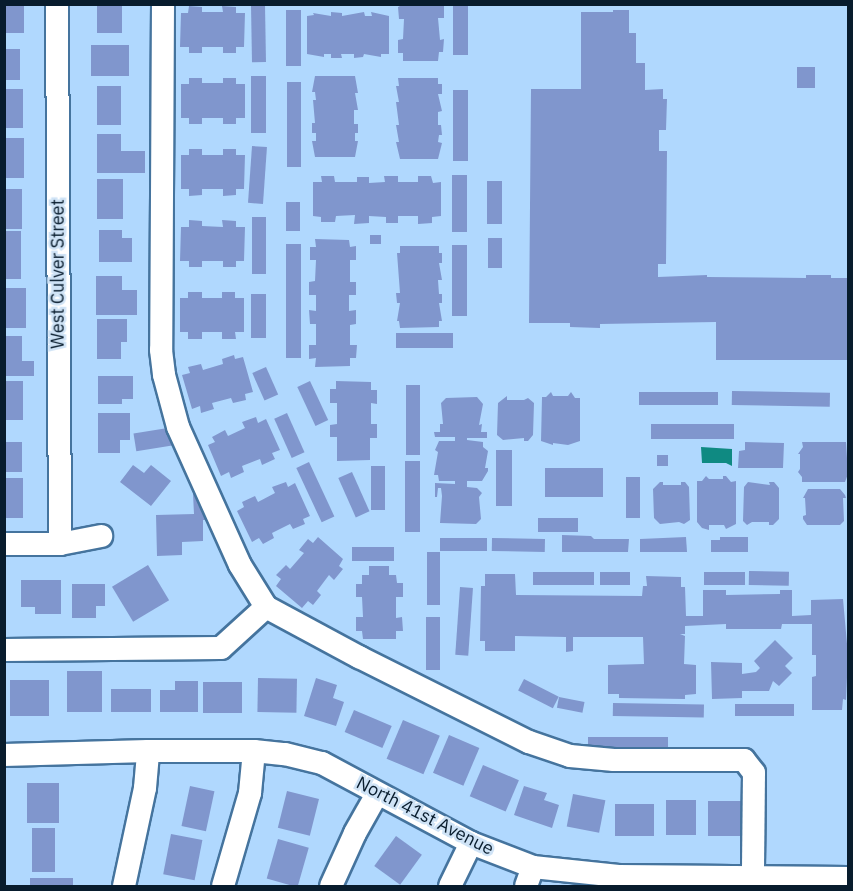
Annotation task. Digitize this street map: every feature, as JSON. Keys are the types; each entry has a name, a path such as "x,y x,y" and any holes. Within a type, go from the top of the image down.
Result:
{"street":[{"name":"West Culver Street","path":"57,4 60,544"},
{"path":"163,4 160,350 164,375 183,437 240,565 266,607 359,657 529,742 570,756 614,760 744,760 754,773 753,877"},
{"path":"4,544 60,544 101,536"},
{"path":"4,650 221,648 266,607"},
{"path":"124,886 145,788 148,751"},
{"name":"North 41st Avenue","path":"4,755 148,751 254,751 285,754 322,763 530,877 619,881 753,877 849,878"},
{"path":"223,886 250,793 254,751"},
{"path":"331,886 355,832 377,794"},
{"path":"450,886 471,843"}],"shaded area":[{"path":"701,447 732,449 732,466 726,463 702,463"}],"building":[{"path":"4,4 24,4 24,33 4,33"},
{"path":"97,4 122,4 122,33 97,33"},
{"path":"404,4 444,5 444,18 438,18 440,40 444,39 443,52 439,52 438,61 403,61 403,53 398,53 398,40 403,39 404,19 399,19 398,7"},
{"path":"453,4 468,4 468,55 453,55"},
{"path":"251,5 265,5 266,62 252,62"},
{"path":"189,6 202,7 202,12 223,12 222,6 236,7 236,13 245,13 244,47 236,47 236,53 223,53 223,47 202,47 202,53 189,53 189,47 180,47 181,13 188,13"},
{"path":"286,10 301,10 301,66 286,66"},
{"path":"613,10 629,10 629,33 636,33 636,63 645,63 645,90 663,89 663,99 667,99 666,130 659,130 659,151 667,151 666,264 658,264 658,277 707,275 707,277 806,278 806,275 831,275 831,278 848,278 848,360 716,360 716,322 600,324 600,328 570,327 570,323 529,323 531,89 581,89 581,12 613,12"},
{"path":"331,12 342,13 342,16 364,12 365,16 372,16 371,12 389,16 389,54 381,54 381,57 364,54 363,57 354,58 354,54 341,54 342,58 331,58 331,54 324,54 324,57 307,54 307,16 314,15 313,13 331,16"},
{"path":"91,45 129,45 129,76 91,76"},
{"path":"4,49 20,49 20,80 4,80"},
{"path":"797,67 815,67 815,88 797,88"},
{"path":"251,76 266,76 266,133 251,133"},
{"path":"315,76 355,76 358,110 354,110 354,124 358,124 355,141 358,141 355,157 315,157 312,141 316,141 316,133 312,133 312,123 315,123 313,100 316,100 315,92 312,92"},
{"path":"189,78 202,78 202,83 223,83 223,78 236,78 236,84 245,84 245,118 236,118 236,124 223,124 223,118 202,118 202,124 189,124 189,118 181,118 181,84 189,84"},
{"path":"398,78 438,78 438,84 442,84 442,94 438,94 442,111 438,112 438,125 441,125 442,135 439,135 438,142 442,143 438,159 400,159 396,142 399,142 396,125 399,125 396,102 399,102 396,86 399,86"},
{"path":"287,82 301,82 301,167 287,167"},
{"path":"97,86 121,86 121,125 97,125"},
{"path":"4,89 23,89 23,128 4,128"},
{"path":"453,90 468,90 468,161 453,161"},
{"path":"97,134 121,134 121,151 145,151 145,173 97,173"},
{"path":"5,138 24,138 24,178 5,178"},
{"path":"252,146 267,147 263,204 248,203"},
{"path":"189,149 202,149 202,155 223,155 223,149 236,149 236,155 245,155 244,189 236,189 236,195 223,196 223,189 202,189 202,195 189,196 189,189 181,189 181,155 189,155"},
{"path":"452,175 467,175 467,232 452,232"},
{"path":"321,176 334,176 335,182 357,182 357,177 369,177 369,183 385,182 384,176 398,176 398,182 418,182 418,176 431,176 433,183 441,182 441,216 432,217 432,223 418,224 418,216 398,216 398,223 386,223 386,217 369,216 369,223 354,224 355,215 336,216 335,222 321,222 321,217 313,216 313,182 322,182"},
{"path":"97,179 123,179 123,219 97,219"},
{"path":"487,181 502,181 502,224 487,224"},
{"path":"5,189 22,189 22,229 5,229"},
{"path":"286,202 300,202 300,231 286,231"},
{"path":"252,217 266,217 266,274 252,274"},
{"path":"189,220 202,221 202,226 223,227 222,220 236,221 236,227 245,227 244,261 236,261 236,267 223,267 223,261 202,261 202,267 189,267 189,261 180,261 181,227 189,227"},
{"path":"99,230 122,230 122,238 132,238 132,262 99,262"},
{"path":"4,231 21,231 21,279 4,279"},
{"path":"370,235 381,235 381,244 370,244"},
{"path":"488,238 502,238 502,268 488,268"},
{"path":"315,239 349,240 350,247 356,246 356,260 350,260 350,282 356,282 356,295 349,295 349,311 356,310 356,324 350,325 350,345 357,345 356,358 350,358 350,366 315,367 316,358 309,359 309,345 316,345 316,324 310,324 309,310 316,311 316,295 309,295 309,282 315,281 316,260 310,260 310,247 316,247"},
{"path":"286,244 301,244 301,358 286,358"},
{"path":"452,245 467,245 467,316 452,316"},
{"path":"400,246 439,246 439,253 442,253 442,263 439,263 442,280 438,280 439,294 442,294 442,303 439,303 442,321 439,321 439,327 400,328 399,321 397,321 400,303 397,303 396,293 400,293 397,253 400,253"},
{"path":"96,276 122,276 122,290 137,290 137,315 96,315"},
{"path":"4,288 26,288 26,328 4,328"},
{"path":"188,292 202,292 202,298 222,298 222,292 235,292 235,298 244,298 244,332 235,332 236,339 222,339 222,332 202,332 202,339 188,339 188,332 180,332 180,298 188,298"},
{"path":"251,294 266,294 266,338 251,338"},
{"path":"97,319 127,319 127,342 121,342 121,359 97,359"},
{"path":"396,333 453,333 453,348 396,348"},
{"path":"4,336 22,336 22,361 34,361 34,376 4,376"},
{"path":"234,355 235,359 243,357 253,392 245,394 246,400 233,403 231,398 212,403 214,409 201,413 200,406 192,409 182,375 190,373 188,367 201,364 203,370 223,364 222,359"},
{"path":"266,367 278,394 264,401 252,373"},
{"path":"98,376 133,376 133,399 122,399 122,404 98,404"},
{"path":"4,381 23,381 23,420 4,420"},
{"path":"310,381 328,420 315,426 297,387"},
{"path":"336,381 371,382 371,390 377,390 377,404 371,403 371,424 377,424 377,438 370,438 370,460 337,461 337,437 330,437 330,425 337,424 337,403 330,403 330,389 336,389"},
{"path":"406,385 420,385 420,455 406,455"},
{"path":"732,391 830,393 830,407 732,405"},
{"path":"551,392 553,396 568,396 571,392 575,398 580,398 580,441 568,445 553,443 553,445 541,441 542,397 546,397"},
{"path":"639,392 718,392 718,405 639,405"},
{"path":"507,396 507,400 528,398 534,403 533,435 528,441 524,441 524,438 503,440 497,435 498,403"},
{"path":"477,397 483,404 479,425 482,424 481,432 487,432 487,438 467,438 467,440 483,442 483,447 488,451 485,468 488,468 488,471 482,481 467,481 467,487 477,488 482,493 479,497 481,519 476,524 440,523 441,488 438,488 437,497 435,497 435,483 455,484 455,481 439,481 438,475 434,475 438,452 435,450 439,441 455,441 455,437 435,437 434,432 440,432 440,424 443,424 441,403 446,398"},
{"path":"98,413 130,413 130,440 120,440 120,453 98,453"},
{"path":"287,413 304,452 292,458 274,419"},
{"path":"256,417 258,423 266,419 280,450 272,453 275,459 262,465 260,459 242,466 244,472 231,478 229,472 221,476 208,445 215,442 212,437 225,430 228,436 245,428 242,422"},
{"path":"651,424 734,424 734,439 651,439"},
{"path":"174,427 177,445 136,451 134,433"},
{"path":"4,442 22,442 22,472 4,472"},
{"path":"745,442 784,443 783,468 738,468 739,451 745,450"},
{"path":"802,442 846,442 848,474 845,482 802,482 802,477 798,472 800,454 798,454 803,447"},
{"path":"496,450 512,450 512,506 496,506"},
{"path":"657,455 668,455 668,466 657,466"},
{"path":"405,461 420,461 420,532 405,532"},
{"path":"309,462 334,516 322,522 296,468"},
{"path":"133,465 144,473 151,465 171,481 151,506 120,482"},
{"path":"371,466 385,466 385,510 371,510"},
{"path":"545,468 603,468 603,497 545,497"},
{"path":"352,472 369,511 356,517 338,478"},
{"path":"706,476 709,479 723,479 723,476 726,476 731,482 736,481 736,524 726,529 724,525 709,525 709,530 702,528 697,522 697,481 702,481"},
{"path":"626,477 640,477 640,518 626,518"},
{"path":"4,478 23,478 23,518 4,518"},
{"path":"286,482 288,487 295,483 310,516 303,519 305,524 293,529 290,524 272,533 274,538 263,544 259,538 252,542 237,511 244,507 242,502 255,496 258,502 275,493 272,487"},
{"path":"663,482 663,485 681,485 681,482 685,482 689,487 690,520 684,524 679,522 660,524 654,518 653,489"},
{"path":"748,482 770,485 769,482 774,482 779,488 779,519 773,525 769,525 769,522 752,522 747,525 743,521 744,487"},
{"path":"808,489 840,489 846,498 843,498 844,521 840,525 807,525 803,519 806,515 805,498 803,498"},
{"path":"193,494 207,494 208,520 203,520 203,541 182,542 182,555 157,556 156,515 194,514"},
{"path":"538,518 578,518 578,532 538,532"},
{"path":"562,535 591,536 594,539 629,539 628,552 562,552"},
{"path":"318,537 343,559 339,566 343,569 334,580 329,575 317,591 321,595 313,605 308,601 302,608 276,586 281,579 276,575 286,565 290,569 304,553 299,550 308,539 313,543"},
{"path":"686,537 687,552 640,552 640,539"},
{"path":"720,537 748,537 748,552 711,552 711,540 720,540"},
{"path":"440,538 487,538 487,551 440,551"},
{"path":"492,538 545,539 545,552 492,551"},
{"path":"352,547 394,547 394,561 352,561"},
{"path":"427,552 440,552 440,605 427,605"},
{"path":"148,565 169,600 133,622 112,587"},
{"path":"369,566 389,566 389,575 396,575 397,583 403,583 403,597 396,597 396,618 402,617 403,631 396,631 396,639 363,639 362,631 356,631 356,617 363,617 362,597 356,597 356,584 362,584 362,575 369,575"},
{"path":"749,571 789,572 789,586 749,585"},
{"path":"533,572 594,572 594,585 533,585"},
{"path":"600,572 630,572 630,585 600,585"},
{"path":"704,572 745,572 745,585 704,585"},
{"path":"485,574 515,574 516,595 642,596 643,586 647,586 646,576 681,577 681,587 685,587 686,616 703,616 703,590 726,590 726,595 780,594 780,590 792,590 792,616 811,615 811,600 843,599 848,655 846,700 843,699 842,710 812,710 812,677 816,676 816,655 812,655 812,624 782,624 781,629 726,629 726,624 685,626 685,634 680,634 685,636 684,664 696,665 696,694 685,695 685,699 619,698 619,694 608,694 608,665 644,664 643,637 573,637 573,651 566,652 566,637 515,636 515,651 485,651 485,641 480,641 481,586 485,586"},
{"path":"21,580 61,580 61,614 35,614 35,607 21,607"},
{"path":"72,584 105,584 105,606 96,606 96,618 72,618"},
{"path":"460,587 473,588 468,656 455,655"},
{"path":"426,617 440,617 440,670 426,670"},
{"path":"775,640 793,658 785,666 792,673 779,686 773,681 769,691 742,691 742,698 712,699 711,662 742,663 742,674 756,672 760,668 754,661"},
{"path":"67,671 102,671 102,712 67,712"},
{"path":"258,678 297,679 296,713 257,712"},
{"path":"316,678 337,685 333,698 344,702 336,726 304,716"},
{"path":"524,679 559,697 553,708 518,691"},
{"path":"10,680 49,680 49,716 10,716"},
{"path":"175,681 198,681 198,712 160,712 160,690 175,690"},
{"path":"203,682 242,682 242,713 203,713"},
{"path":"111,689 151,689 151,712 111,712"},
{"path":"559,697 585,702 582,713 557,708"},
{"path":"613,703 704,705 704,718 613,716"},
{"path":"735,704 794,704 794,716 735,716"},
{"path":"354,710 392,726 382,748 345,732"},
{"path":"403,720 440,736 423,774 387,759"},
{"path":"449,735 479,748 463,786 433,773"},
{"path":"588,737 668,737 668,749 588,749"},
{"path":"483,765 519,780 506,812 470,796"},
{"path":"27,783 59,783 59,823 27,823"},
{"path":"190,786 214,791 206,831 181,826"},
{"path":"524,786 547,793 544,800 559,805 552,828 514,815"},
{"path":"287,791 319,799 310,836 278,828"},
{"path":"573,794 605,800 599,833 567,826"},
{"path":"666,800 696,800 696,835 666,835"},
{"path":"708,801 748,801 748,836 708,836"},
{"path":"615,804 654,804 654,836 615,836"},
{"path":"32,828 55,828 55,872 32,872"},
{"path":"171,834 202,840 195,880 163,874"},
{"path":"396,836 422,855 400,885 374,866"},
{"path":"278,839 309,848 298,886 267,878"},
{"path":"30,878 73,878 73,886 30,886"}]}
